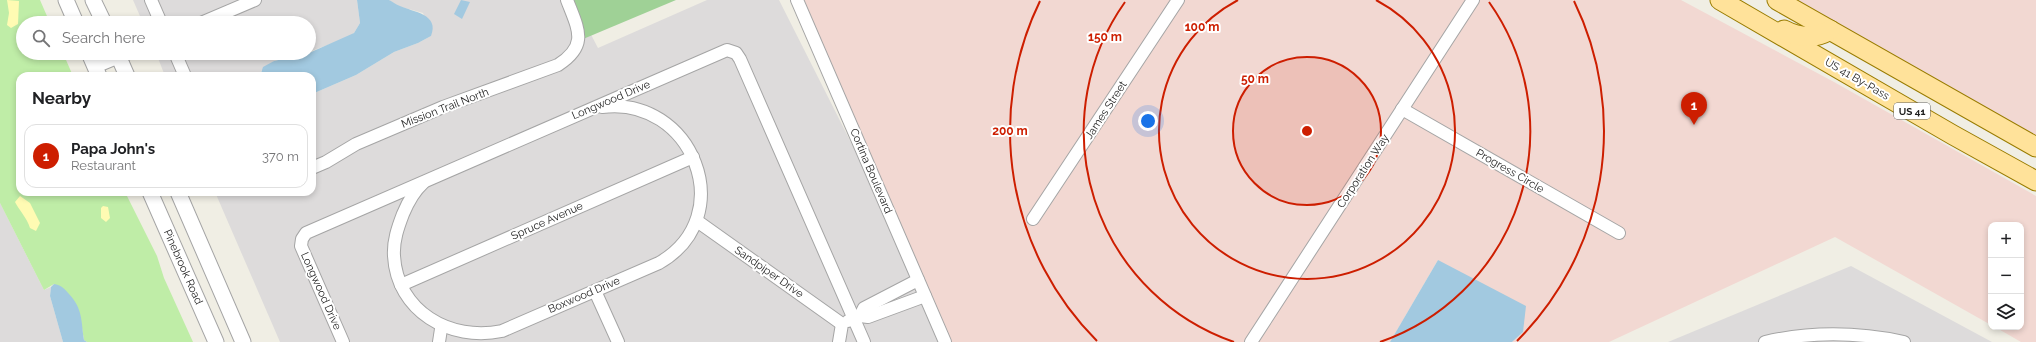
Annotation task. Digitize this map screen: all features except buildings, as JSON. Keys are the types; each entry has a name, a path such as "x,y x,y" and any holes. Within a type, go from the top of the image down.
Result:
{"main road":[{"name":"US 41 By-Pass","path":"1720,0 2036,181"},
{"path":"1733,0 1796,35 1818,36 1830,30"},
{"name":"US 41","path":"1777,0 2036,147"},
{"path":"1815,55 1830,30"},
{"path":"1815,55 1829,47 1843,48 1976,122 2004,129"}],"street":[{"path":"66,0 73,16"},
{"path":"93,0 101,16"},
{"path":"151,0 158,16"},
{"path":"217,16 255,0"},
{"name":"Mission Trail North","path":"316,166 356,144 430,112 558,65 572,55 576,48 578,32 568,0"},
{"name":"Cortina Boulevard","path":"797,0 945,342"},
{"name":"James Street","path":"1033,219 1178,0"},
{"name":"Corporation Way","path":"1251,342 1473,0"},
{"name":"Longwood Drive","path":"344,342 301,246 303,235 309,230 727,50 736,53 740,59 857,317 864,342"},
{"path":"92,60 97,72 114,60"},
{"path":"123,60 126,72"},
{"path":"178,60 184,72"},
{"name":"Boxwood Drive","path":"430,178 413,194 396,236 394,256 402,285 416,308 441,328 464,336 490,335 595,291 667,259 682,246 696,221 700,208 701,186 693,157 679,134 666,123 654,116 627,106 605,106 587,110"},
{"name":"Progress Circle","path":"1402,109 1618,233"},
{"name":"Spruce Avenue","path":"402,285 693,157"},
{"name":"Pinebrook Road","path":"152,196 216,342"},
{"path":"180,196 244,342"},
{"name":"Sandpiper Drive","path":"696,221 842,324"},
{"path":"857,317 864,308 918,280"},
{"path":"595,291 618,342"},
{"path":"840,342 842,324 857,317 868,317 925,296"},
{"path":"439,342 441,328"},
{"path":"1766,342 1810,334 1842,333 1876,336 1904,342"}],"shaded area":[{"path":"133,0 357,0 360,23 354,33 349,37 316,49 316,16 140,16"},
{"path":"389,0 573,0 598,48 707,0 779,0 925,289 946,342 280,342 217,196 316,196 316,92 356,75 394,52 418,43 431,36 423,13 398,6"},
{"path":"804,0 1681,0 1834,82 2036,196 2036,342 2021,342 2000,330 2024,330 2024,222 1988,222 1988,323 1835,237 1609,342 1512,342 1523,332 1438,260 1390,342 946,342"},
{"path":"1796,0 2036,0 2036,136"},
{"path":"159,60 278,60 274,61 261,72 163,72"},
{"path":"0,203 44,290 51,287 50,296 63,342 0,342"},
{"path":"1851,266 1992,342 1668,342"}],"green space":[{"path":"0,0 40,0 47,16 16,16 16,60 66,60 71,72 16,72 16,196 127,196 157,256 164,278 193,342 87,342 84,340 82,328 54,284 44,290 0,203"},
{"path":"561,0 676,0 576,42"}],"sand":[{"path":"7,0 19,1 18,16 16,16 16,25 11,28 7,25 9,13"},
{"path":"20,196 30,203 40,223 36,231 30,228 15,202"},
{"path":"103,206 108,207 110,218 106,222 101,218 101,208"}],"water":[{"path":"357,0 389,0 429,18 433,29 431,36 418,43 394,52 356,75 316,92 316,72 261,72 263,67 278,60 316,60 316,50 354,33 360,23"},
{"path":"461,0 470,2 462,19 454,14"},
{"path":"1438,260 1526,306 1523,332 1512,342 1390,342"},
{"path":"54,284 59,285 64,289 77,305 81,316 84,340 87,342 63,342 50,296 51,287"}],"place":[{"name":"Papa John's","path":"1694,125"}]}
